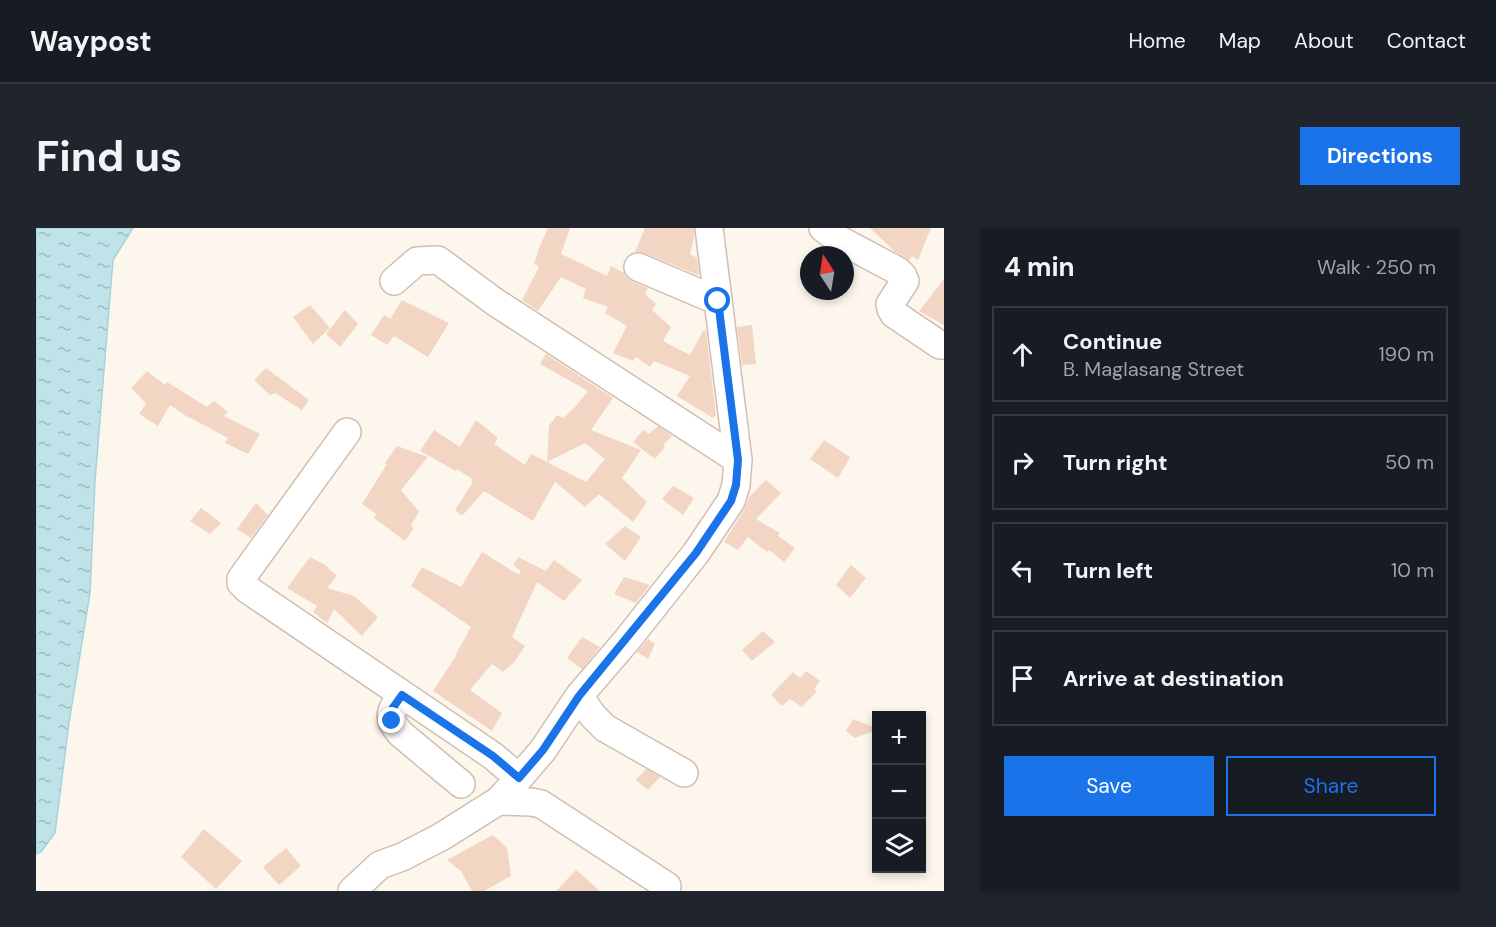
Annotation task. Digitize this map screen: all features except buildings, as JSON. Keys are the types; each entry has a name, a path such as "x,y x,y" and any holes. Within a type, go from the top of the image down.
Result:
{"street":[{"path":"352,891 380,865 402,857 441,837 498,801 543,750 579,696 696,553 731,501 736,485 738,460 709,228"},
{"path":"823,228 838,239 898,271 905,281 890,304 894,314 940,345 944,345"},
{"path":"394,281 417,261 438,260 495,302 738,460"},
{"path":"638,267 718,301"},
{"path":"347,432 241,579 241,583 493,756 519,778"},
{"path":"402,695 392,709 394,727 461,784"},
{"path":"579,696 605,728 684,773"},
{"path":"498,801 541,804 667,886"}],"water":[{"path":"36,228 133,228 113,260 95,481 90,593 69,723 55,833 41,852 36,854"}],"route":[{"path":"392,721 392,709 402,695 493,756 519,778 543,750 579,696 696,553 731,501 736,485 738,460 718,301"}]}
